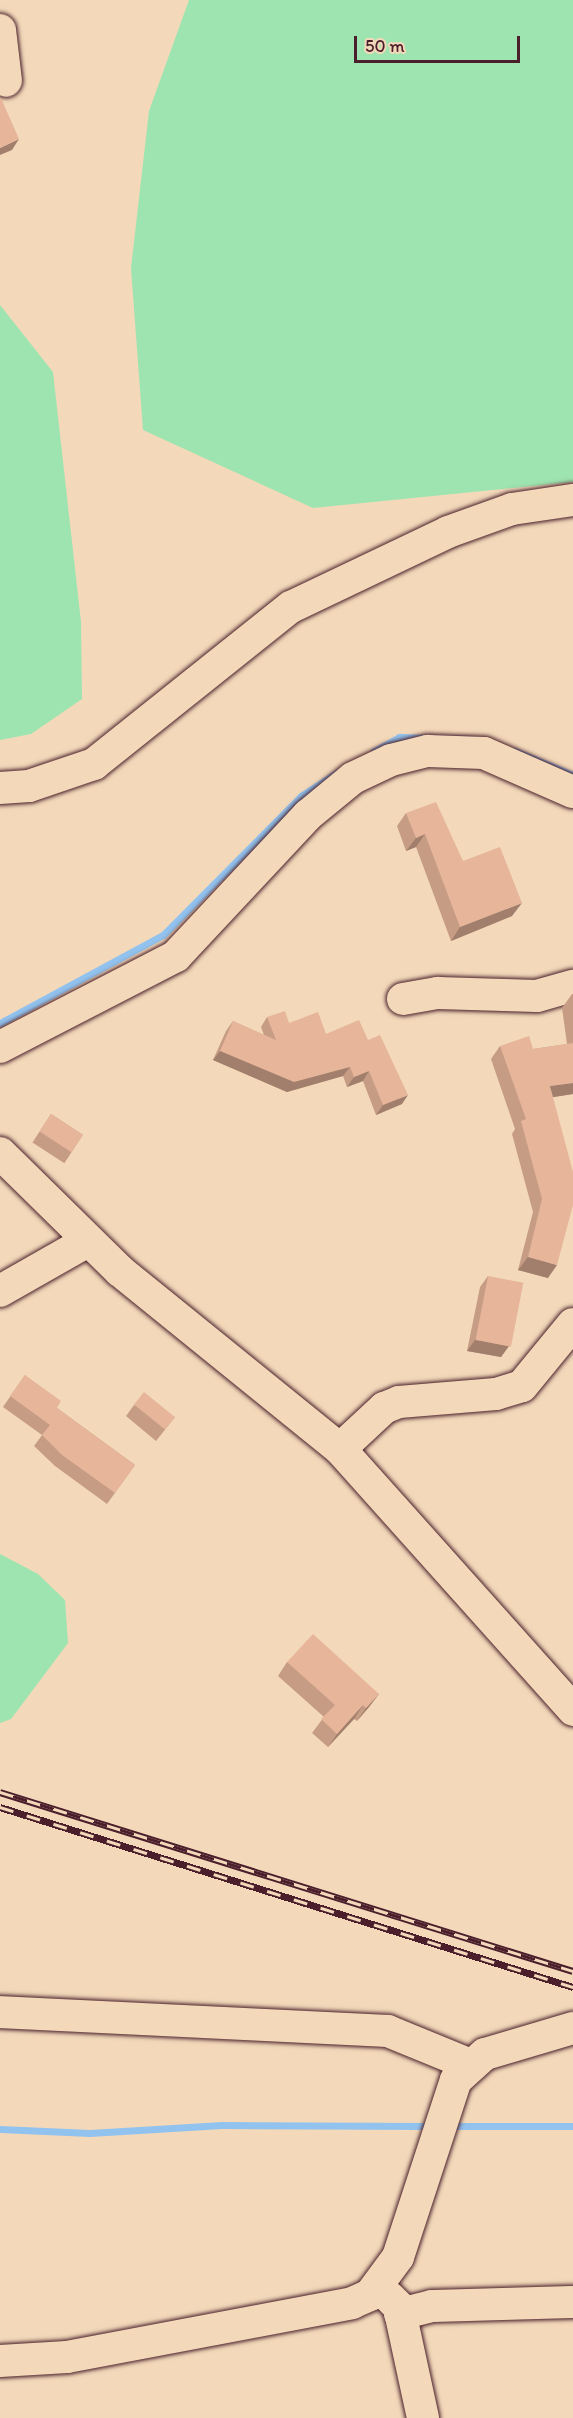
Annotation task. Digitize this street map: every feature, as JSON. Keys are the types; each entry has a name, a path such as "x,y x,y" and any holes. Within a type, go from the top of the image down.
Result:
{"street":[{"path":"0,30 6,81"},
{"path":"0,788 29,786 94,764 291,608 448,532 512,509 573,500"},
{"path":"0,1047 176,956 308,815 353,778 391,760 428,751 484,753 573,792"},
{"path":"403,999 438,993 537,996 573,986"},
{"path":"0,1153 88,1241 340,1449 573,1710"},
{"path":"0,1292 88,1241"},
{"path":"340,1449 384,1408 399,1402 496,1394 522,1386 573,1324"},
{"path":"0,2012 388,2031 471,2065"},
{"path":"0,2361 67,2356 352,2303 381,2287 413,2220 443,2110 456,2080 471,2065 509,2045 573,2028"},
{"path":"381,2287 400,2314 423,2418"},
{"path":"400,2314 432,2306 573,2302"}],"green space":[{"path":"189,0 573,0 573,482 313,508 143,430 131,268 149,111"},
{"path":"0,305 53,372 81,622 82,699 31,734 0,740"},
{"path":"0,1554 38,1574 65,1600 68,1643 11,1719 0,1723"}],"building":[{"path":"0,99 19,139 0,148"},
{"path":"436,802 463,861 500,847 522,903 460,927 425,834 416,838 406,813"},
{"path":"285,1011 289,1023 318,1012 326,1034 359,1020 368,1040 380,1035 408,1095 383,1105 369,1071 354,1077 350,1067 294,1082 220,1051 233,1021 276,1040 267,1017"},
{"path":"529,1036 533,1049 573,1043 573,1083 550,1086 573,1172 573,1205 557,1265 528,1257 542,1199 521,1121 526,1119 500,1046"},
{"path":"51,1114 83,1135 71,1152 40,1132"},
{"path":"488,1276 523,1283 511,1347 476,1340"},
{"path":"25,1375 61,1401 57,1408 135,1465 115,1493 62,1455 42,1435 50,1425 10,1396"},
{"path":"144,1392 175,1417 165,1430 134,1404"},
{"path":"313,1634 379,1694 366,1708 363,1705 337,1734 321,1719 335,1705 287,1662"}],"waterway":[{"path":"374,751 399,737 473,739"},
{"path":"515,751 573,775"},
{"path":"0,1023 163,935 301,796 336,773"},
{"path":"0,2129 90,2133 222,2125 432,2126"},
{"path":"449,2126 573,2126"}],"railway":[{"path":"0,1792 573,1971"},
{"path":"0,1807 573,1987"}]}
